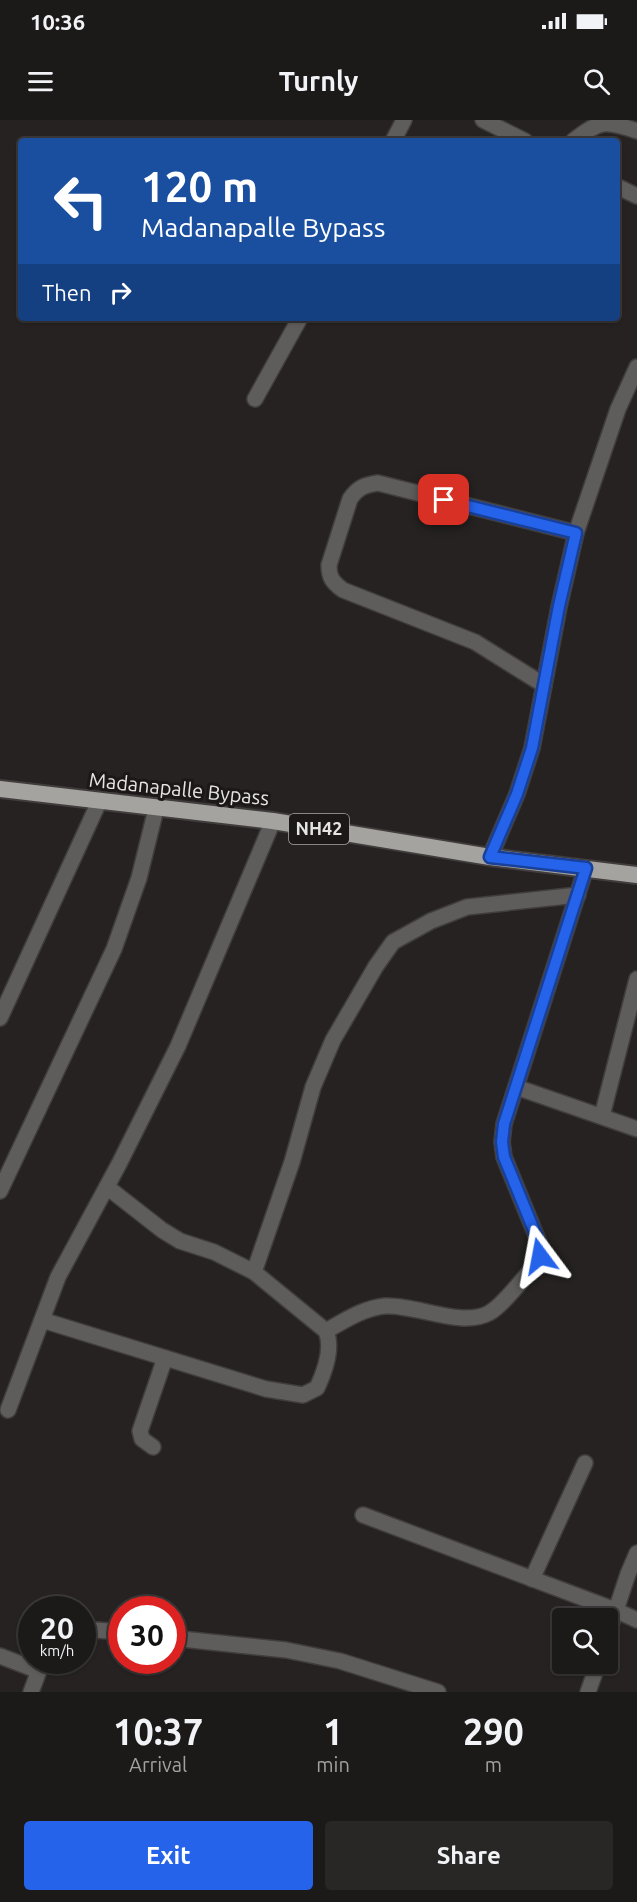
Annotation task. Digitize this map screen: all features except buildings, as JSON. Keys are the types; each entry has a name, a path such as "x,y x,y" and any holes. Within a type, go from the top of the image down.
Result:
{"highway":[{"name":"Madanapalle Bypass","path":"0,789 273,821 490,857 637,875"}],"street":[{"path":"395,138 404,120"},
{"path":"483,120 519,138"},
{"path":"576,138 590,126 599,122 616,123 637,131"},
{"path":"620,188 637,196"},
{"path":"255,399 298,321"},
{"path":"490,857 517,794 532,748 559,606 576,533 618,408 633,388 637,367"},
{"path":"544,685 476,642 343,590 329,576 328,565 350,499 357,490 366,485 378,483 576,533"},
{"path":"0,1018 5,995 99,802"},
{"path":"0,1191 114,949 139,878 156,809"},
{"path":"8,1410 58,1277 107,1187 178,1046 273,821"},
{"path":"326,1330 365,1310 383,1306 400,1306 457,1317 474,1317 489,1312 537,1263 540,1256 540,1245 512,1179 502,1142 504,1124 586,868"},
{"path":"254,1272 292,1162 313,1087 333,1040 376,966 393,942 431,921 467,907 578,895"},
{"path":"602,1116 637,979"},
{"path":"516,1087 637,1128"},
{"path":"42,1320 266,1389 303,1395 317,1388 321,1380 330,1348 326,1330 254,1272 214,1252 180,1241 162,1230 107,1187"},
{"path":"153,1447 142,1439 140,1431 165,1359"},
{"path":"532,1579 585,1463"},
{"path":"363,1515 610,1608"},
{"path":"616,1608 637,1553"},
{"path":"618,1611 637,1620"},
{"path":"186,1639 286,1650 340,1661 438,1692"},
{"path":"0,1656 18,1660"},
{"path":"35,1691 39,1674"},
{"path":"588,1692 594,1674"}],"route":[{"path":"444,500 576,533 559,606 532,748 517,794 490,857 586,868 504,1124 502,1142 504,1157 532,1222 540,1245 540,1256"}]}
